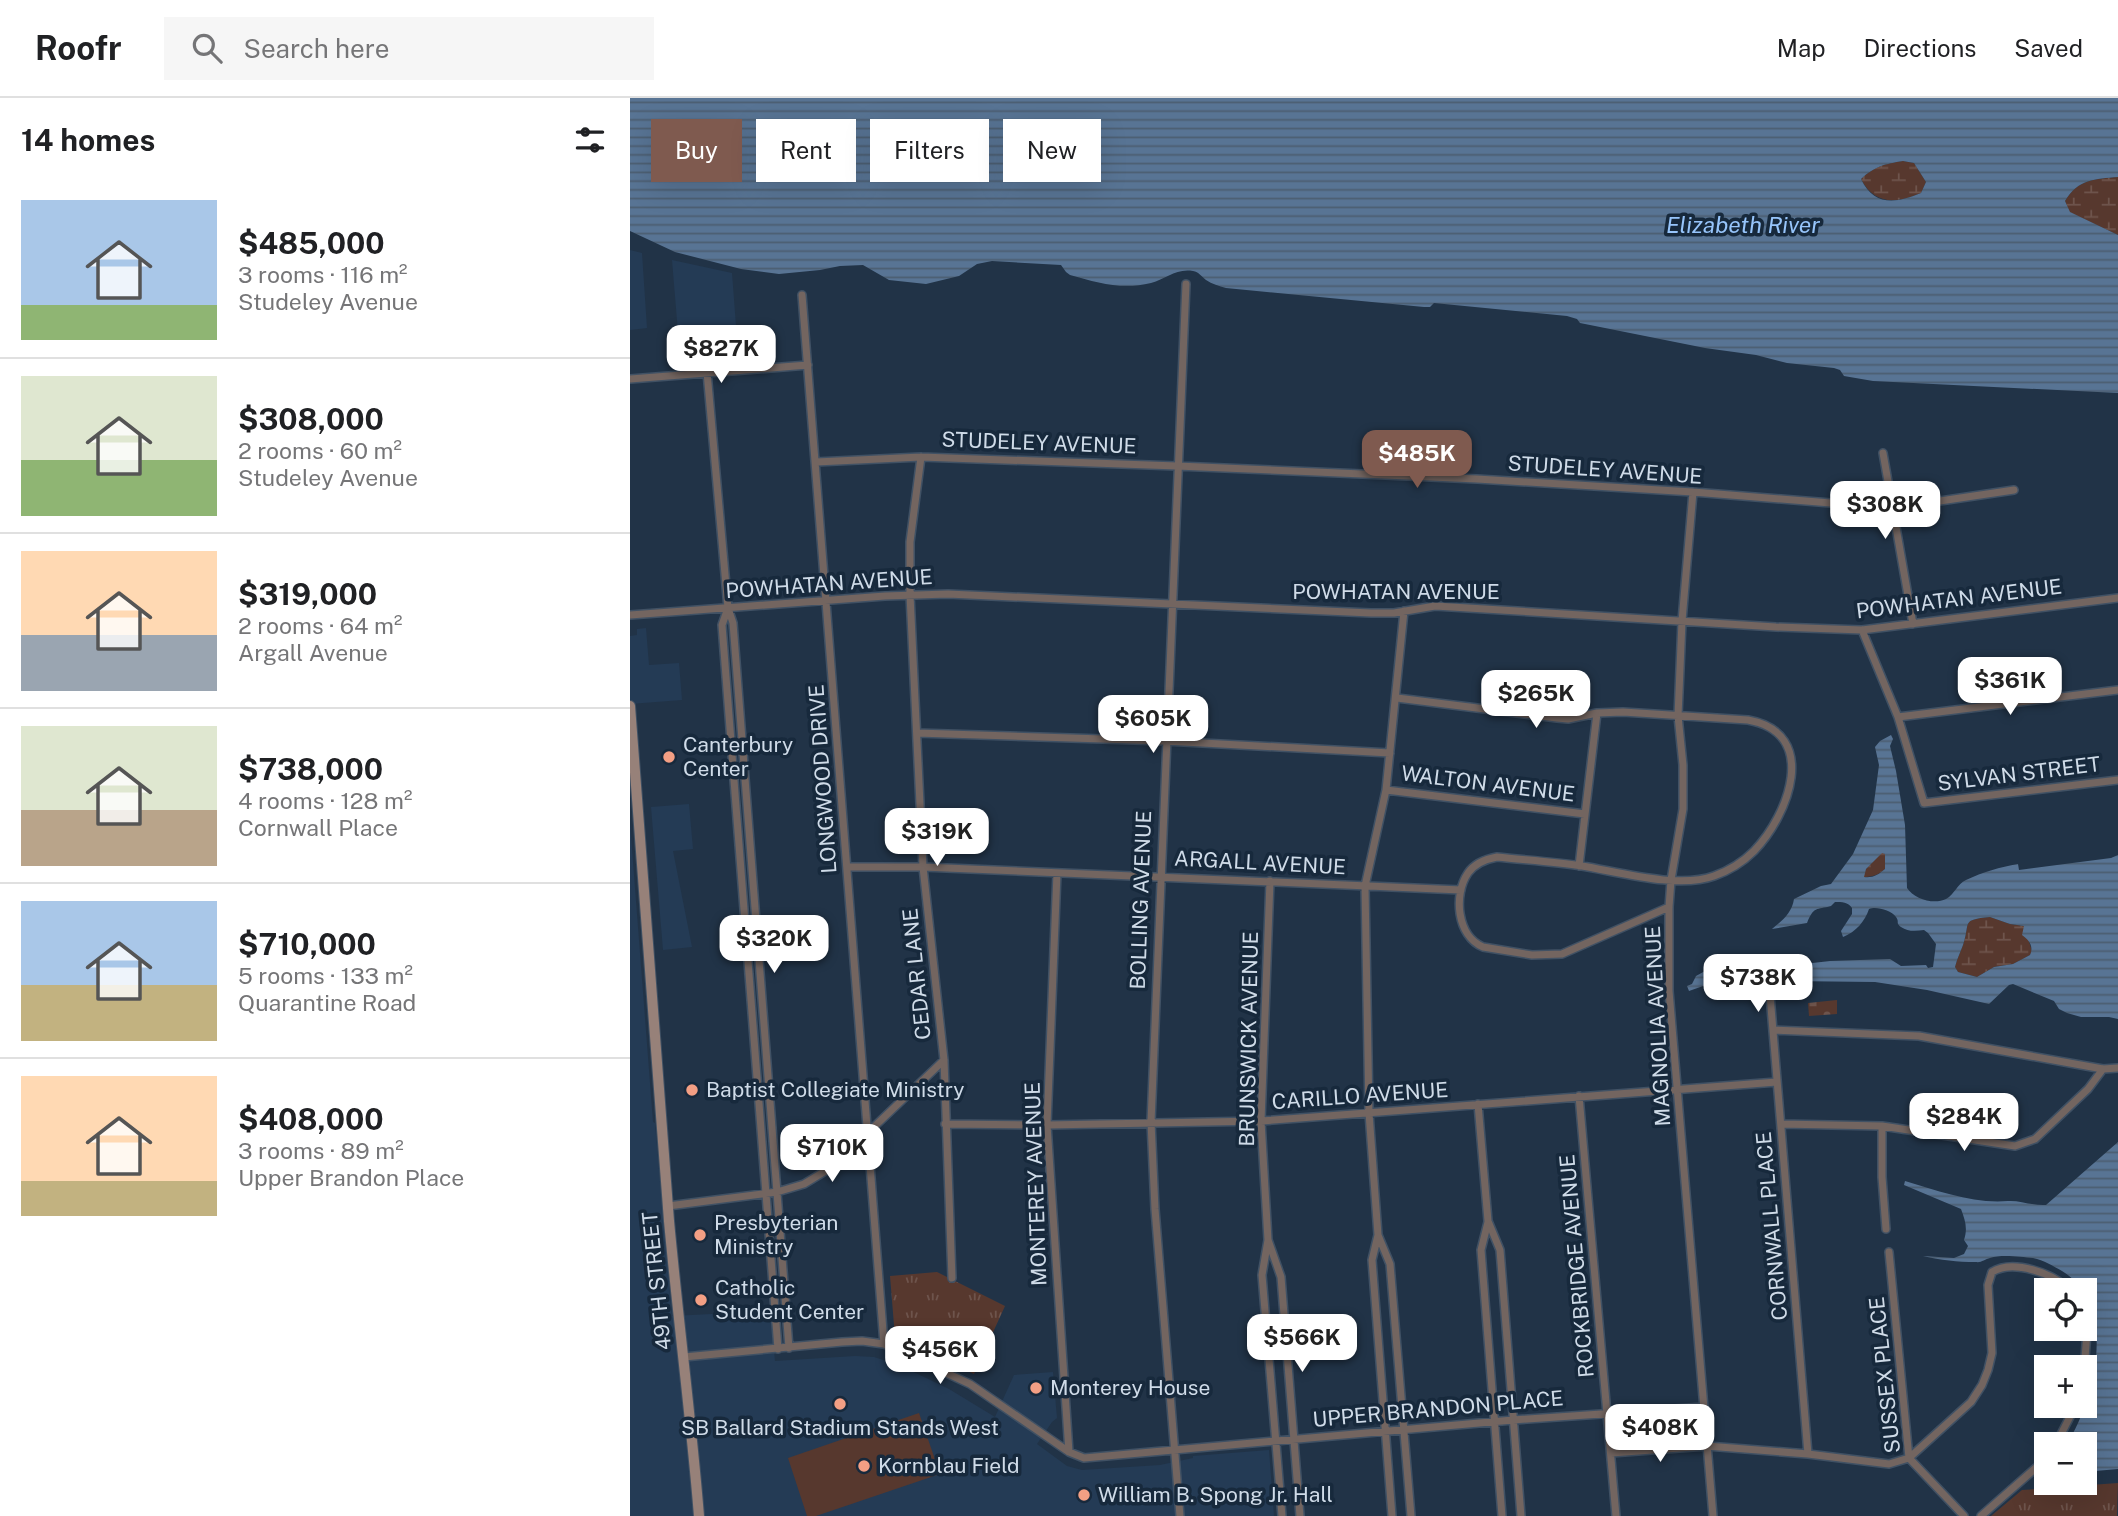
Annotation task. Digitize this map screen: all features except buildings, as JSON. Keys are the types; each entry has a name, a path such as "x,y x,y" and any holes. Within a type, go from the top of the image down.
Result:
{"street":[{"name":"BOLLING AVENUE","path":"1180,1516 1155,1209 1151,1122 1159,877 1186,284"},
{"name":"LONGWOOD DRIVE","path":"803,295 884,1344"},
{"path":"630,379 808,365"},
{"path":"707,372 728,608 733,623 789,1348"},
{"path":"1883,453 1913,624"},
{"name":"STUDELEY AVENUE","path":"816,462 922,457 1177,466 1477,479 1893,508 2014,490"},
{"name":"CEDAR LANE","path":"922,457 910,542 910,595 923,867 944,1060 952,1278"},
{"name":"MAGNOLIA AVENUE","path":"1693,492 1682,621 1678,716 1683,765 1683,809 1671,880 1669,991 1713,1516"},
{"name":"POWHATAN AVENUE","path":"630,615 948,594 1371,613 1435,606 1862,630 2118,598"},
{"path":"728,608 722,625 778,1349"},
{"path":"1392,1516 1372,1260 1378,1235 1369,1114 1365,886 1386,790 1404,611"},
{"path":"1862,630 1898,717 2118,690"},
{"path":"1396,698 1557,718 1623,712 1748,720 1768,726 1781,736 1789,752 1792,772 1789,790 1777,820 1753,852 1729,870 1692,881 1671,880 1497,857 1484,860 1468,872 1461,890 1461,916 1470,940 1483,947 1532,955 1562,954 1669,907"},
{"name":"49TH STREET","path":"630,706 668,1206 699,1516"},
{"path":"1579,866 1597,713"},
{"name":"SYLVAN STREET","path":"1898,717 1924,803 2118,779"},
{"path":"917,733 1166,741 1390,753"},
{"name":"WALTON AVENUE","path":"1386,790 1585,814"},
{"name":"ARGALL AVENUE","path":"847,867 923,867 1461,890"},
{"name":"MONTEREY AVENUE","path":"1057,873 1047,1125 1069,1452"},
{"name":"BRUNSWICK AVENUE","path":"1270,881 1261,1121 1268,1240 1281,1278 1300,1516"},
{"name":"CORNWALL PLACE","path":"1770,995 1808,1454"},
{"path":"1773,1031 1919,1036 2103,1069 2118,1068"},
{"path":"668,1206 777,1192 818,1177 832,1167 944,1060"},
{"path":"1781,1124 1882,1126 2015,1146 2035,1139 2088,1089 2103,1069"},
{"name":"CARILLO AVENUE","path":"945,1124 1261,1121 1777,1082"},
{"name":"ROCKBRIDGE AVENUE","path":"1579,1096 1616,1516"},
{"path":"1478,1104 1488,1221 1500,1250 1521,1516"},
{"path":"1882,1126 1886,1229"},
{"path":"1488,1221 1481,1250 1502,1516"},
{"path":"1378,1235 1390,1264 1411,1516"},
{"name":"BRUNSWICK AVENUE","path":"1268,1240 1262,1275 1282,1516"},
{"name":"SUSSEX PLACE","path":"1889,1252 1909,1458 1964,1516"},
{"path":"1611,1453 1707,1446 1889,1464 1909,1458 1971,1402 1982,1385 1992,1353 1989,1278 1992,1272 2003,1268 2035,1270 2053,1278"},
{"path":"684,1357 862,1341 884,1344 970,1384 1069,1452"},
{"name":"UPPER BRANDON PLACE","path":"1069,1452 1084,1458 1495,1421 1704,1407"},
{"path":"1981,1516 2034,1470"}],"shaded area":[{"path":"630,250 642,253 647,328 630,330"},
{"path":"672,260 732,273 739,365 681,369"},
{"path":"646,628 649,665 679,663 682,700 630,704 630,636 637,635 637,629"},
{"path":"689,804 693,849 673,851 692,947 663,950 651,807"},
{"path":"630,823 653,1122 672,1316 731,1313 730,1303 771,1320 775,1361 874,1357 899,1365 949,1389 995,1417 1014,1375 1053,1372 1057,1418 1037,1444 1067,1466 1082,1470 1160,1465 1193,1456 1269,1450 1274,1516 630,1516"}],"green space":[{"path":"1903,161 1914,163 1926,182 1921,193 1903,199 1887,200 1873,194 1861,179 1880,166"},
{"path":"2118,177 2118,235 2069,212 2065,201 2081,184"},
{"path":"1882,852 1885,854 1885,869 1870,877 1863,877 1866,869"},
{"path":"1990,917 2024,926 2032,951 2030,955 2013,964 1994,967 1977,977 1958,972 1955,967 1968,923 1974,919"},
{"path":"1837,1000 1837,1014 1809,1016 1808,1003"},
{"path":"937,1272 1005,1306 974,1374 895,1337 890,1276"},
{"name":"Kornblau Field","path":"919,1413 940,1474 816,1516 807,1516 788,1458"},
{"path":"2118,1483 2117,1516 1991,1516 2022,1490 2034,1489 2034,1495 2097,1495 2097,1485"}],"water":[{"name":"Elizabeth River","path":"630,98 2118,98 2118,177 2081,184 2065,201 2070,212 2118,235 2118,393 1873,381 1844,376 1840,370 1834,368 1787,363 1756,355 1705,348 1580,323 1567,316 1434,303 1430,307 1424,307 1226,288 1187,270 1151,283 1120,286 1070,275 1061,265 992,261 977,264 959,276 926,284 889,280 863,265 779,274 741,269 675,252 630,231","holes":["1903,161 1914,163 1926,182 1921,193 1903,199 1887,200 1872,194 1861,179 1876,168"]},
{"path":"1891,735 1893,739 1890,746 1905,825 1907,888 1919,898 1941,901 1966,880 2018,864 2019,870 2118,855 2118,1019 2081,1017 2067,1013 2059,1009 2054,1001 2013,984 1989,1004 1875,982 1788,981 1770,978 1746,982 1723,979 1689,991 1687,986 1692,984 1696,976 1730,964 1776,963 1786,966 1890,959 1901,966 1933,967 1936,944 1928,933 1924,930 1904,929 1891,912 1883,909 1869,909 1859,926 1843,937 1841,931 1852,914 1852,908 1842,902 1816,910 1807,923 1772,929 1789,913 1794,899 1831,884 1853,854 1873,810 1879,765 1875,747","holes":["1882,853 1885,854 1885,869 1875,876 1864,877 1866,869","1990,917 2024,926 2022,935 2030,944 2030,955 2013,964 1994,967 1977,977 1958,972 1955,967 1968,923 1974,919"]},
{"path":"2118,1142 2118,1469 2097,1471 2097,1432 2073,1432 2079,1418 2097,1418 2097,1278 2070,1278 2062,1271 2033,1258 2000,1256 1978,1262 1923,1256 1954,1258 1964,1254 1968,1246 1964,1240 1965,1220 1961,1209 1904,1185 1905,1181 1982,1201 2046,1205"}],"place":[{"name":"Canterbury Center","path":"669,757"},
{"name":"Baptist Collegiate Ministry","path":"692,1090"},
{"name":"Presbyterian Ministry","path":"700,1235"},
{"name":"Catholic Student Center","path":"701,1300"},
{"name":"Monterey House","path":"1036,1388"},
{"name":"SB Ballard Stadium Stands West","path":"840,1404"},
{"name":"Kornblau Field","path":"864,1466"},
{"name":"William B. Spong Jr. Hall","path":"1084,1495"}]}
